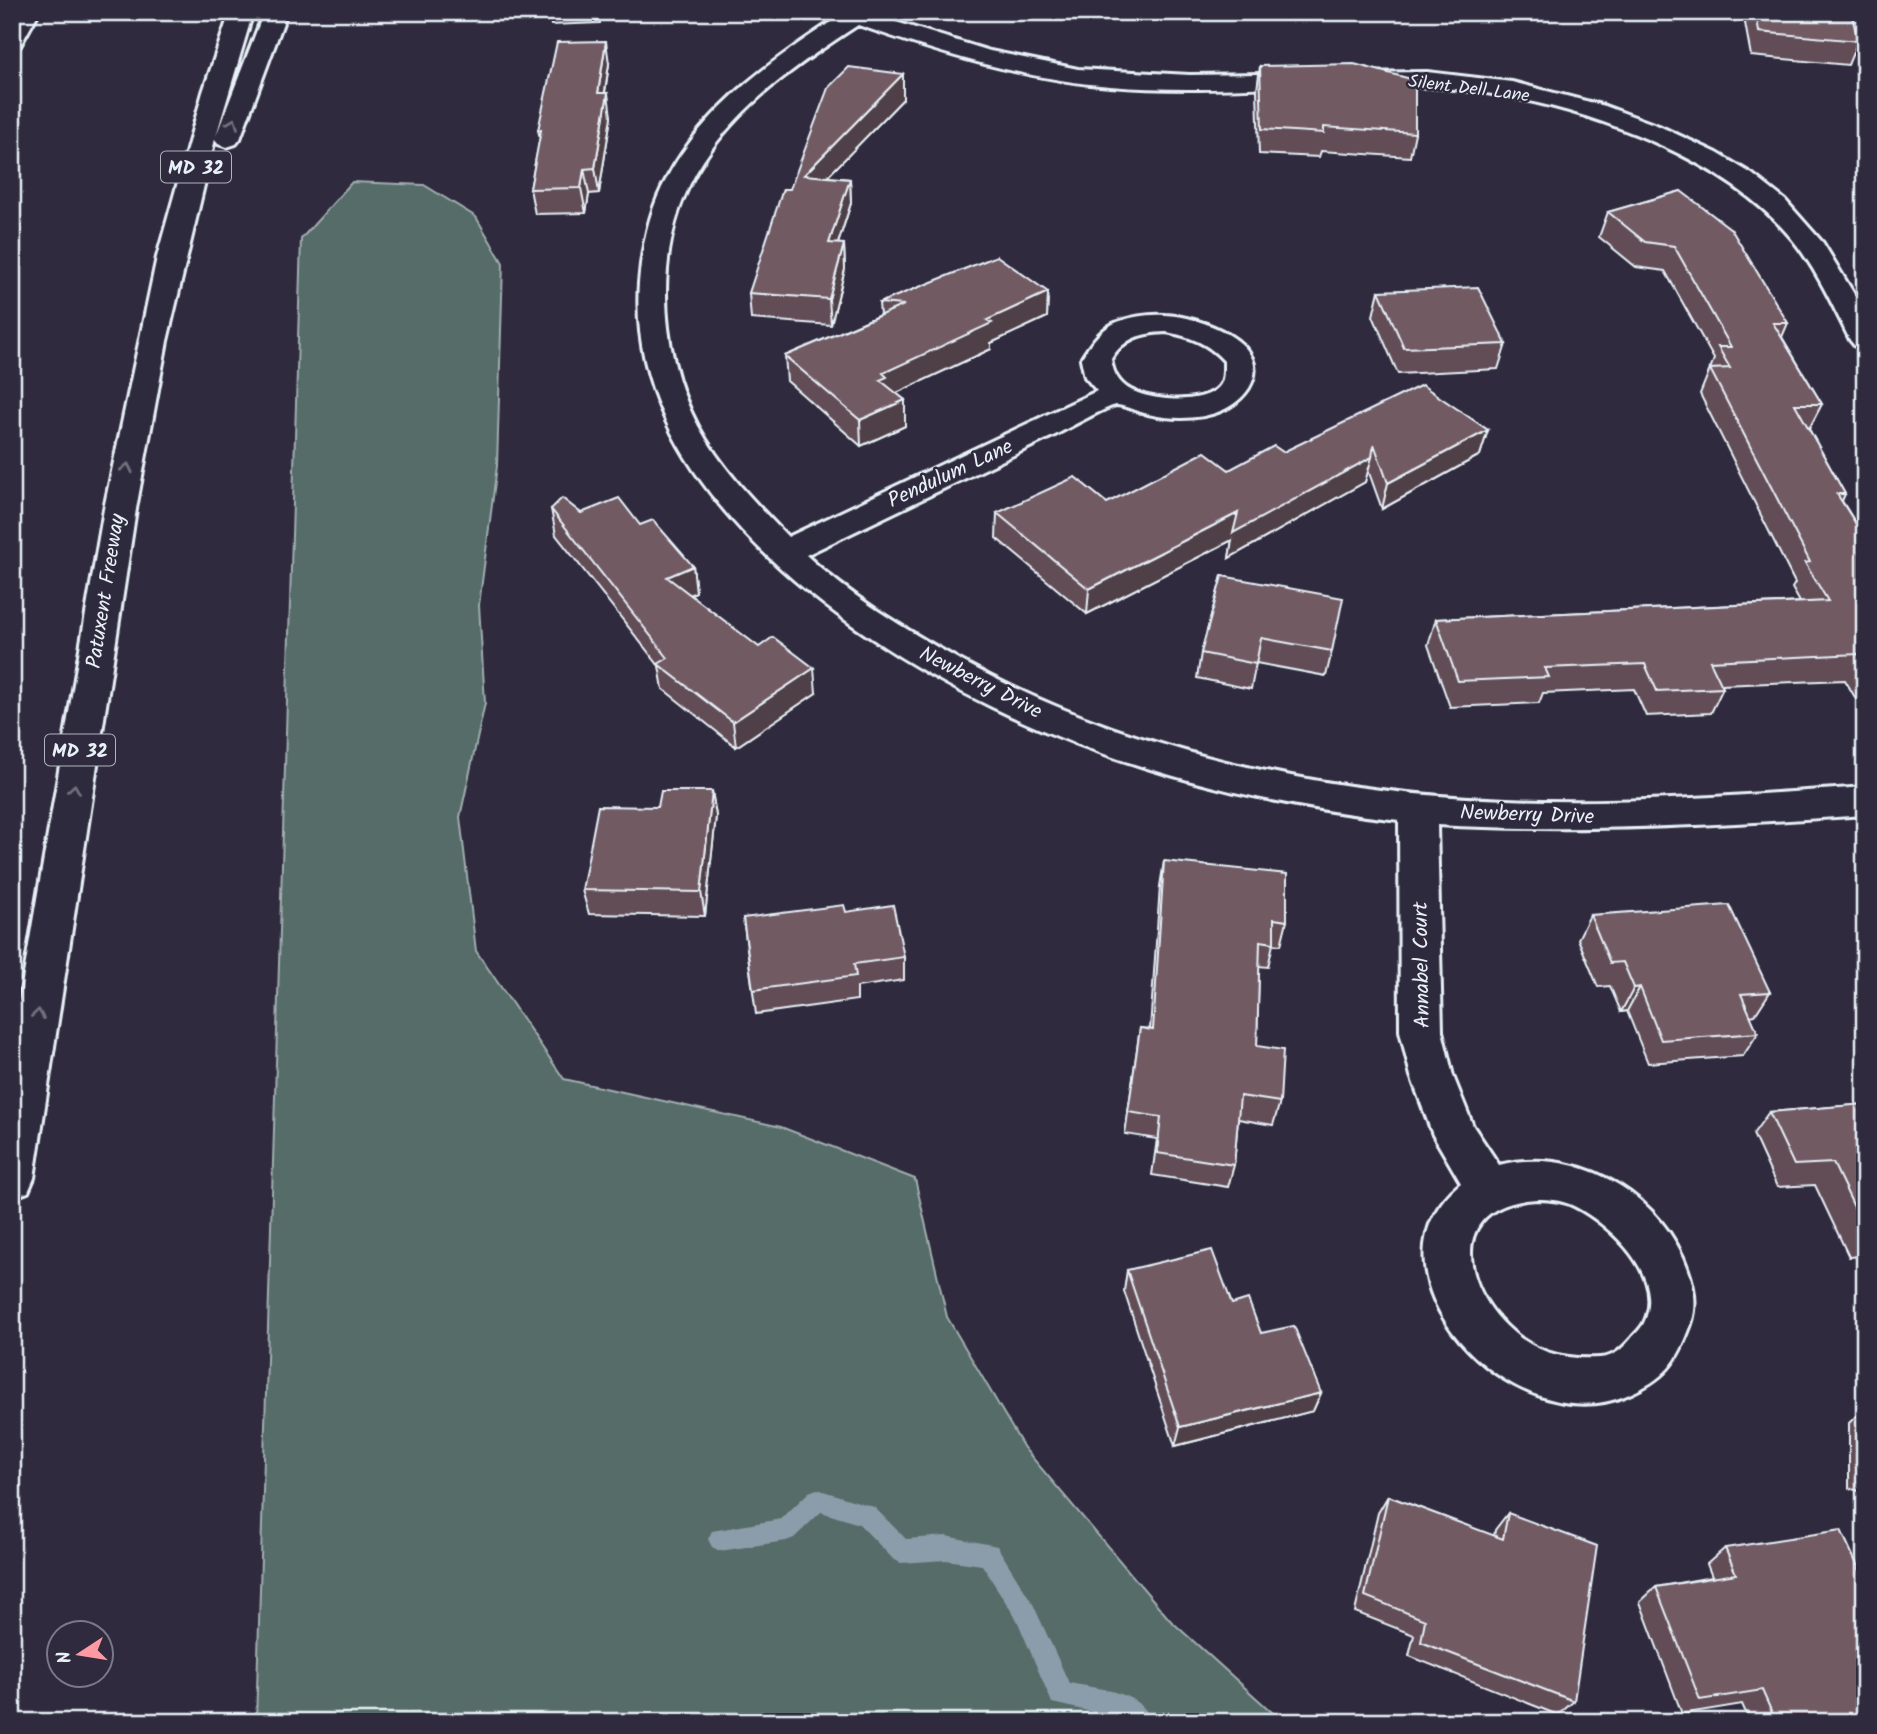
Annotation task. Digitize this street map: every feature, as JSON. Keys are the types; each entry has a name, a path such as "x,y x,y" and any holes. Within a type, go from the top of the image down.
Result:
{"main road":[{"path":"12,41 28,12"},
{"name":"Patuxent Freeway","path":"12,1178 120,498 191,183 242,12"},
{"path":"157,325 276,12"},
{"name":"Silent Dell Lane","path":"859,14 959,52 1059,74 1159,81 1429,79 1489,86 1554,99 1619,118 1722,165 1762,192 1793,222 1821,257 1865,341"},
{"name":"Newberry Drive","path":"859,14 783,66 722,120 693,158 671,197 656,246 651,291 655,341 670,396 696,449 733,498 784,552 827,592 888,633 970,681 1071,726 1180,762 1282,787 1418,811 1544,817 1637,816 1865,801"},
{"name":"Pendulum Lane","path":"784,552 1116,394"},
{"name":"Annabel Court","path":"1418,811 1420,1031 1432,1076 1455,1135 1489,1188"},
{"path":"1539,1178 1567,1183 1595,1194 1621,1209 1641,1229 1658,1253 1668,1279 1671,1306 1667,1330 1655,1351 1636,1368 1611,1379 1582,1382 1551,1377 1521,1366 1494,1348 1472,1325 1456,1299 1448,1272 1448,1246 1455,1222 1470,1203 1489,1188 1513,1180 1539,1178"}],"green space":[{"path":"352,182 424,185 476,217 503,263 497,466 479,605 485,703 460,817 476,951 564,1079 781,1127 915,1179 947,1317 1024,1448 1170,1620 1283,1722 256,1722 301,239"}],"building":[{"path":"1756,12 1851,12 1858,41 1759,32"},
{"path":"606,41 598,93 608,93 595,168 584,169 581,188 530,189 541,130 538,130 557,42"},
{"path":"1354,64 1415,80 1415,133 1324,127 1324,133 1262,129 1260,66"},
{"path":"849,67 903,74 804,175 850,179 829,243 844,244 829,299 749,293 783,189 790,189 828,88"},
{"path":"1681,191 1731,229 1788,323 1773,323 1822,404 1795,404 1845,494 1837,494 1865,538 1865,663 1859,654 1710,661 1723,688 1657,691 1645,664 1545,668 1549,677 1458,681 1436,619 1828,601 1805,563 1810,562 1710,369 1730,368 1718,347 1731,347 1674,246 1645,242 1608,212"},
{"path":"997,256 1048,292 987,320 992,323 883,373 887,377 880,380 905,400 860,420 785,356 904,305 879,303"},
{"path":"1478,287 1506,344 1404,348 1379,291"},
{"path":"1422,385 1488,430 1388,483 1374,444 1372,457 1233,533 1238,513 1089,589 997,513 1075,477 1107,503 1205,452 1229,470 1274,446 1283,452"},
{"path":"562,498 581,513 619,498 640,525 653,520 693,566 667,577 759,647 773,637 814,668 733,722 658,664 668,658 551,509"},
{"path":"1222,576 1343,598 1332,651 1261,638 1256,664 1201,653"},
{"path":"661,791 712,791 701,892 582,890 598,806 658,807"},
{"path":"1164,861 1287,874 1287,921 1274,919 1274,943 1260,941 1257,1046 1283,1050 1280,1102 1240,1096 1234,1165 1157,1153 1161,1117 1128,1112 1140,1028 1153,1030"},
{"path":"844,905 846,912 893,905 904,957 854,964 856,976 753,990 743,918"},
{"path":"1729,905 1770,992 1741,994 1758,1033 1661,1040 1640,987 1634,988 1623,962 1610,963 1590,915"},
{"path":"1865,1104 1865,1230 1833,1163 1794,1165 1769,1112"},
{"path":"1212,1250 1232,1304 1248,1299 1261,1333 1294,1326 1321,1393 1180,1427 1127,1270"},
{"path":"1388,1496 1503,1539 1508,1513 1597,1546 1574,1701 1421,1642 1425,1620 1365,1596"},
{"path":"1841,1530 1865,1582 1865,1717 1835,1722 1776,1722 1762,1690 1700,1700 1656,1587 1736,1574 1725,1548"}],"waterway":[{"path":"720,1539 786,1530 817,1500 866,1515 901,1551 946,1548 989,1554 1025,1612 1061,1694 1125,1707 1141,1722"}]}
